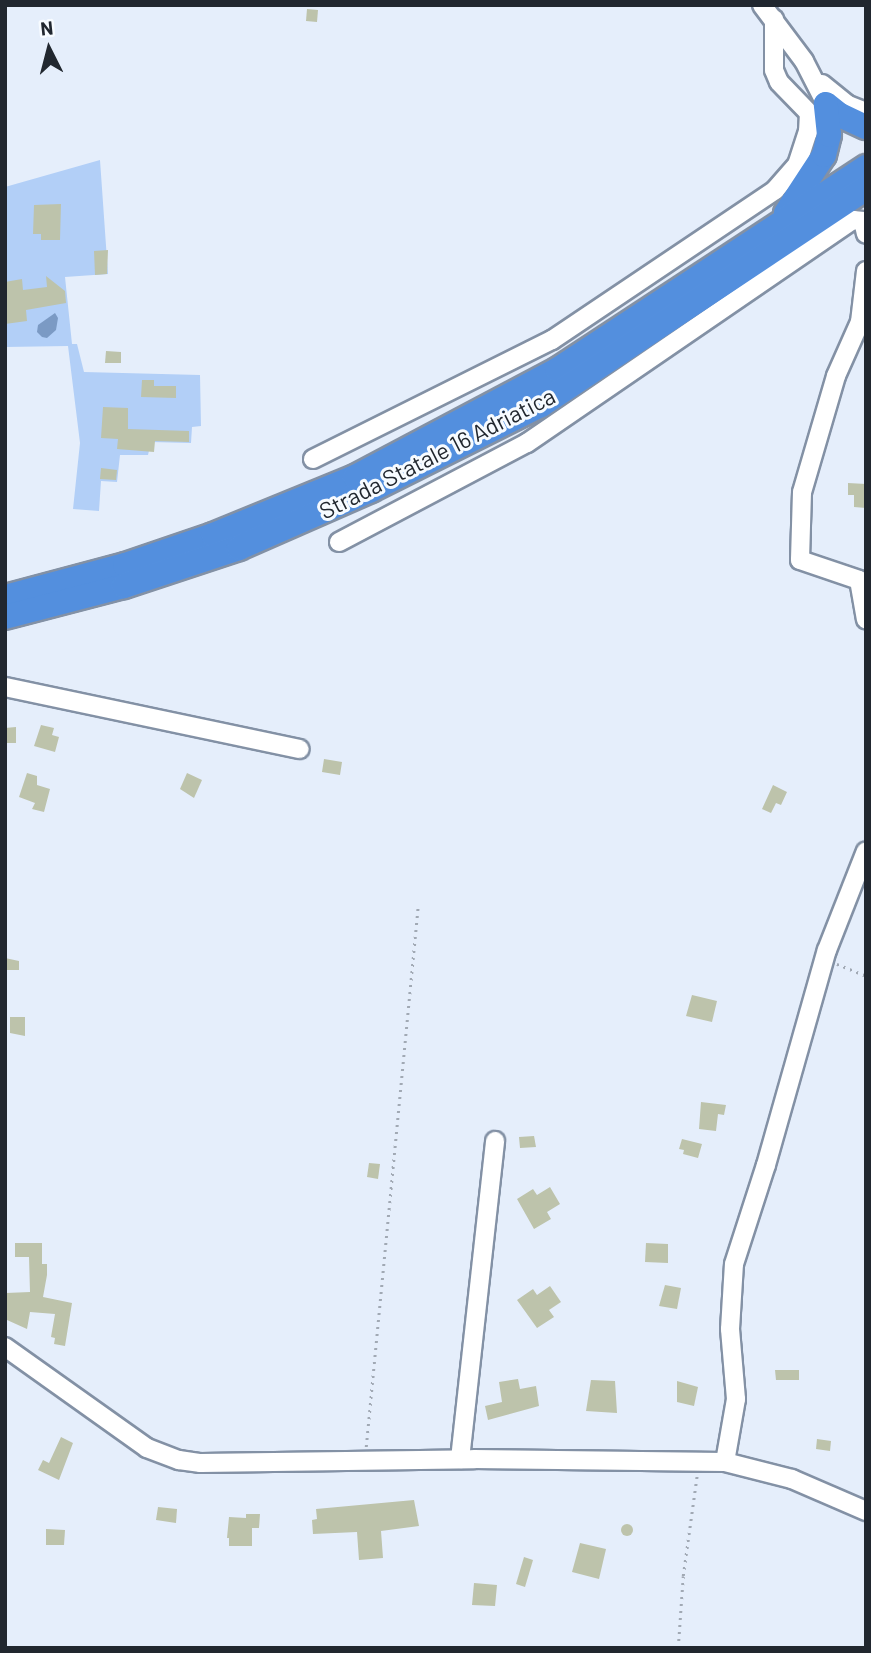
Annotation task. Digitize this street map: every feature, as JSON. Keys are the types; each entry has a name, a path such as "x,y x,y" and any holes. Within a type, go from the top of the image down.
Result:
{"highway":[{"path":"827,104 840,115 866,127"},
{"path":"770,231 792,205 824,155 830,135 827,104"},
{"name":"Strada Statale 16 Adriatica","path":"5,597 125,565 213,535 355,477 556,370 866,167"},
{"name":"Strada Statale 16 Adriatica","path":"5,617 124,586 239,548 383,484 541,405 866,188"}],"street":[{"path":"762,5 775,19 827,104"},
{"path":"313,459 551,340 775,190 797,165 808,132 809,113 779,82 774,70 775,19"},
{"path":"811,75 848,105 866,112"},
{"path":"339,542 527,443 853,220 863,221 866,234"},
{"path":"866,271 860,322 836,376 802,492 800,560 859,580 866,619"},
{"path":"5,687 300,749"},
{"path":"725,1462 736,1399 730,1329 734,1264 766,1165 824,959 866,851"},
{"path":"460,1459 495,1141"},
{"path":"5,1347 148,1448 178,1460 201,1463 460,1459 725,1462 783,1476 866,1511"}],"path":[{"path":"365,1461 418,906"},
{"path":"824,959 866,976"},
{"path":"678,1648 683,1576 697,1476 692,1462"}],"shaded area":[{"path":"100,160 108,274 65,277 72,344 77,344 84,372 200,375 201,426 192,427 191,443 151,442 148,455 120,455 117,482 101,481 99,511 73,509 80,443 68,346 5,347 5,187"},
{"path":"55,313 58,318 56,330 47,338 42,337 37,332 38,325"}],"building":[{"path":"307,9 318,10 317,22 306,21"},
{"path":"61,204 60,240 41,240 41,234 33,234 34,205"},
{"path":"108,250 107,274 95,275 94,251"},
{"path":"46,276 65,291 66,303 26,310 27,321 5,324 5,282 22,279 23,290 47,287"},
{"path":"106,351 121,352 121,363 105,363"},
{"path":"142,380 154,380 154,386 176,386 176,398 141,397"},
{"path":"103,407 128,408 128,429 189,431 189,442 155,441 154,452 117,449 118,439 101,438"},
{"path":"101,468 117,470 116,480 100,479"},
{"path":"848,483 866,484 866,508 854,507 854,495 848,495"},
{"path":"41,725 54,728 52,735 59,737 55,752 34,746"},
{"path":"16,727 16,743 5,743 5,728"},
{"path":"324,759 342,762 340,775 322,772"},
{"path":"27,773 37,776 37,785 50,789 44,812 32,809 35,803 19,797"},
{"path":"187,773 202,780 194,798 180,789"},
{"path":"773,785 787,792 781,805 776,803 771,813 762,809"},
{"path":"5,958 19,961 19,970 5,970"},
{"path":"692,995 717,1001 712,1022 686,1016"},
{"path":"10,1017 25,1017 25,1036 10,1033"},
{"path":"701,1102 726,1105 724,1115 718,1114 716,1131 699,1129"},
{"path":"534,1136 536,1147 520,1148 519,1137"},
{"path":"682,1139 702,1144 698,1158 683,1154 684,1150 679,1149"},
{"path":"369,1163 380,1164 378,1179 367,1177"},
{"path":"550,1187 560,1204 547,1212 551,1219 534,1229 517,1199 533,1189 537,1195"},
{"path":"15,1243 42,1243 42,1264 47,1264 43,1297 72,1303 65,1346 54,1344 55,1338 51,1337 55,1314 30,1312 27,1329 7,1320 6,1293 30,1292 29,1257 15,1257"},
{"path":"646,1243 668,1244 668,1263 645,1262"},
{"path":"665,1285 681,1288 677,1309 659,1306"},
{"path":"550,1286 561,1302 549,1310 554,1317 537,1328 517,1300 533,1289 537,1295"},
{"path":"775,1370 799,1370 799,1380 776,1380"},
{"path":"518,1379 520,1389 536,1386 539,1406 488,1420 485,1406 502,1402 499,1382"},
{"path":"591,1380 615,1381 617,1413 586,1411"},
{"path":"677,1381 698,1387 694,1406 677,1402"},
{"path":"61,1437 73,1443 59,1480 38,1470 43,1460 49,1463"},
{"path":"817,1439 831,1441 830,1451 816,1449"},
{"path":"414,1500 419,1526 381,1531 383,1558 359,1560 357,1532 313,1534 312,1520 317,1519 316,1509"},
{"path":"158,1507 177,1509 176,1523 156,1520"},
{"path":"246,1514 260,1514 259,1528 252,1528 252,1546 229,1546 229,1517 246,1518"},
{"path":"627,1524 633,1530 627,1536 621,1530"},
{"path":"46,1529 65,1530 64,1545 46,1545"},
{"path":"580,1543 606,1549 599,1579 572,1572"},
{"path":"524,1557 533,1560 525,1587 516,1584"},
{"path":"474,1583 497,1585 495,1606 472,1605"}]}
